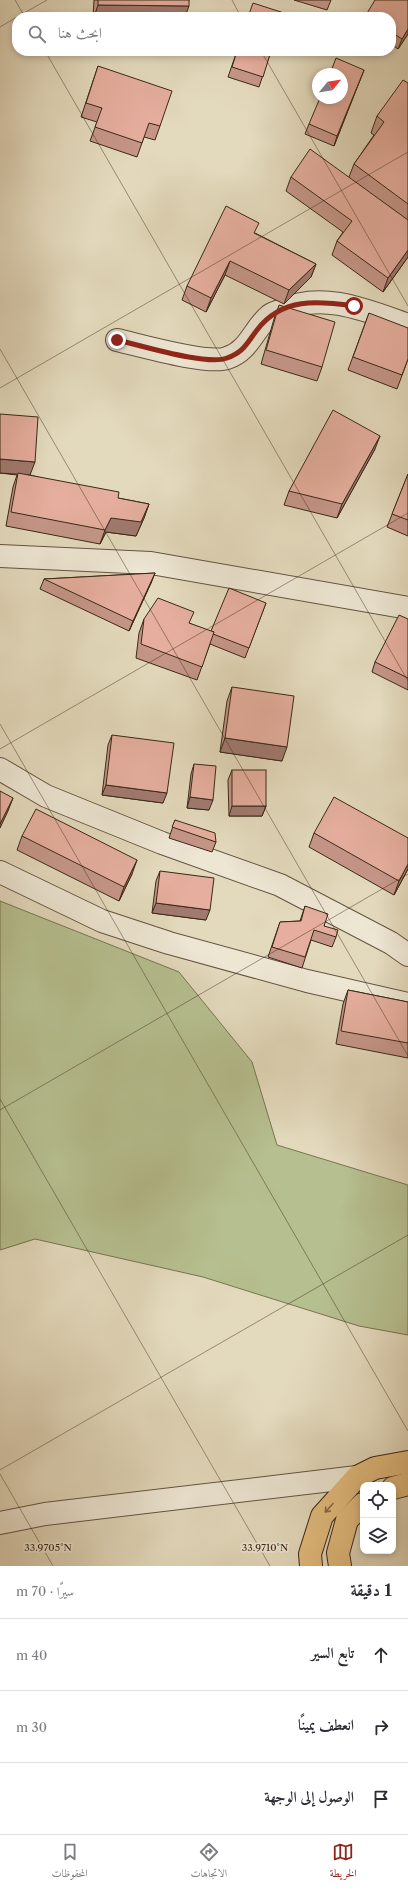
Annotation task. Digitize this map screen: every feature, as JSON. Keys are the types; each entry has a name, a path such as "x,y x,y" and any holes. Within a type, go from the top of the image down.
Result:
{"main road":[{"path":"311,1566 310,1554 322,1516 375,1468 408,1462"},
{"path":"396,1487 408,1484"},
{"path":"340,1566 338,1553 347,1520 360,1507"}],"street":[{"path":"117,340 203,359 226,359 245,348 256,330 269,315 293,305 319,302 354,306 408,325"},
{"path":"0,556 151,563 408,608"},
{"path":"0,769 46,796 162,844 280,885 391,943 408,955"},
{"path":"0,872 102,921 169,943 307,981 408,1004"},
{"path":"0,1523 45,1514 360,1481"}],"green space":[{"path":"0,901 179,972 252,1062 277,1145 408,1185 408,1335 359,1326 203,1277 35,1239 0,1250"}],"building":[{"path":"98,0 189,0 189,6 98,5"},
{"path":"375,0 408,0 408,29 402,39 396,35 396,12 368,12"},
{"path":"253,3 281,12 250,12"},
{"path":"235,56 269,56 263,77 232,67"},
{"path":"336,58 364,70 337,136 309,124 317,104 348,104 348,68 332,68"},
{"path":"98,66 172,91 160,126 149,123 142,143 95,127 102,108 86,103"},
{"path":"403,80 408,83 408,204 354,164 384,122 377,116"},
{"path":"310,149 408,220 408,250 388,278 337,241 352,221 291,177"},
{"path":"226,206 259,223 254,233 316,264 289,290 230,261 211,298 187,286"},
{"path":"279,305 335,322 322,367 266,350"},
{"path":"369,313 408,328 408,359 402,375 353,357"},
{"path":"333,410 380,436 342,504 289,491"},
{"path":"0,414 38,417 35,462 0,459"},
{"path":"18,473 119,492 118,498 149,504 141,522 111,518 105,530 11,512"},
{"path":"408,474 408,520 392,514"},
{"path":"155,573 133,621 44,579"},
{"path":"229,588 266,603 249,648 213,634 214,632 211,631"},
{"path":"158,598 194,612 189,623 214,632 202,667 141,644 144,619"},
{"path":"399,615 408,619 408,678 375,662"},
{"path":"232,687 294,696 287,747 225,738"},
{"path":"112,735 174,743 167,793 106,785"},
{"path":"194,764 216,766 213,800 190,797"},
{"path":"232,770 266,770 266,806 232,806"},
{"path":"0,791 13,798 0,824"},
{"path":"334,797 408,838 408,864 399,881 314,833"},
{"path":"36,809 137,860 124,887 22,836"},
{"path":"175,820 215,833 216,842 172,827"},
{"path":"160,871 214,878 210,910 156,903"},
{"path":"305,906 328,914 324,926 338,930 336,937 314,930 305,957 272,947 280,922 301,921"},
{"path":"348,990 408,1002 408,1043 341,1031"}],"route":[{"path":"117,340 203,359 226,359 245,348 256,330 269,315 293,305 319,302 354,306"}]}
